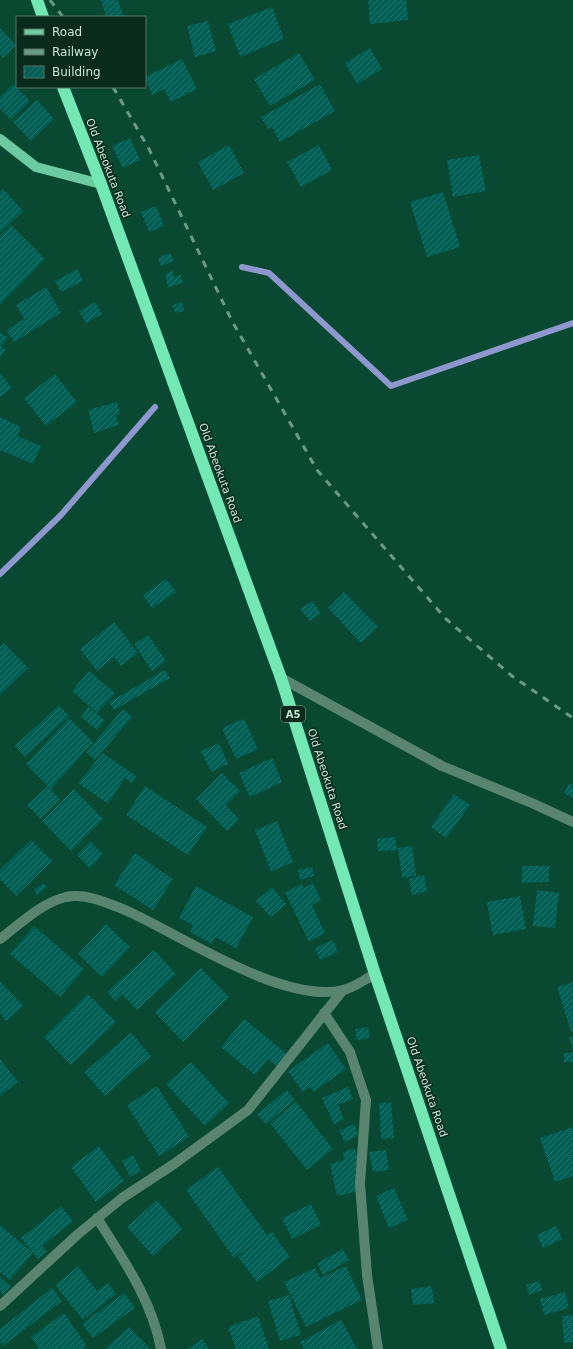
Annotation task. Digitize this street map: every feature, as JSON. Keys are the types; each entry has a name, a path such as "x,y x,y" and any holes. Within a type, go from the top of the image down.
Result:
{"highway":[{"path":"37,0 43,16"},
{"name":"Old Abeokuta Road","path":"63,88 101,184 281,678 375,974 501,1349"}],"main road":[{"path":"0,139 36,167 101,184"}],"street":[{"path":"281,678 442,766 534,804 573,822"},
{"path":"0,939 42,907 67,897 82,897 100,900 140,917 275,984 316,993 344,990 375,974"},
{"path":"0,1306 77,1235 122,1198 174,1164 248,1110 324,1013 344,990"},
{"path":"324,1013 350,1052 366,1100 360,1184 367,1275 378,1349"},
{"path":"97,1218 135,1278 158,1334 160,1349"}],"building":[{"path":"101,0 118,0 124,16 106,16"},
{"path":"368,0 406,0 408,20 370,24"},
{"path":"272,7 284,39 240,57 228,24"},
{"path":"208,21 216,51 195,57 187,26"},
{"path":"0,28 16,45 3,58 0,55"},
{"path":"370,48 382,69 357,84 345,63"},
{"path":"299,53 315,80 270,106 254,79"},
{"path":"182,59 197,89 171,102 164,89 152,95 146,77"},
{"path":"13,84 30,101 11,120 0,109 0,97"},
{"path":"320,84 335,111 280,142 272,127 268,129 261,117"},
{"path":"37,100 54,119 31,141 13,122"},
{"path":"130,138 140,160 123,168 112,146"},
{"path":"229,145 244,173 213,190 198,162"},
{"path":"319,145 332,170 301,187 287,162"},
{"path":"479,155 486,191 453,197 447,160"},
{"path":"3,189 23,211 0,233 0,192"},
{"path":"443,192 460,247 427,257 410,202"},
{"path":"156,206 164,226 149,232 141,212"},
{"path":"11,225 45,259 0,305 0,236"},
{"path":"170,253 174,261 161,266 158,258"},
{"path":"77,269 83,281 61,292 55,281"},
{"path":"172,271 174,277 181,275 183,283 168,287 165,274"},
{"path":"46,287 61,313 14,342 6,330 24,319 16,305"},
{"path":"95,302 102,314 86,323 79,311"},
{"path":"182,302 184,311 175,313 173,305"},
{"path":"0,332 8,338 1,346 6,350 0,357"},
{"path":"0,373 12,388 0,397"},
{"path":"55,374 77,402 46,426 24,398"},
{"path":"117,402 120,414 116,415 119,425 94,433 88,410"},
{"path":"0,417 21,427 17,436 41,446 33,464 0,450"},
{"path":"166,579 176,592 152,608 143,595"},
{"path":"344,592 378,627 361,643 328,608"},
{"path":"312,601 321,613 310,621 300,609"},
{"path":"114,622 138,653 121,666 114,657 97,671 80,649"},
{"path":"148,635 166,661 152,671 134,644"},
{"path":"4,643 28,668 0,695 0,647"},
{"path":"165,670 170,678 114,710 109,702"},
{"path":"89,671 115,693 97,713 72,691"},
{"path":"59,705 69,716 25,757 15,746"},
{"path":"88,707 105,720 97,730 81,717"},
{"path":"123,709 132,717 95,760 86,752"},
{"path":"69,718 93,742 51,789 26,764"},
{"path":"244,719 258,749 236,759 222,728"},
{"path":"219,743 228,764 211,772 201,751"},
{"path":"103,753 136,776 132,783 125,778 108,804 78,783"},
{"path":"272,758 282,782 250,797 239,773"},
{"path":"222,773 240,791 226,805 239,819 227,831 196,799"},
{"path":"569,783 573,785 573,798 564,793"},
{"path":"48,786 60,800 40,819 27,805"},
{"path":"145,786 207,827 188,855 126,815"},
{"path":"74,789 103,819 71,851 42,821"},
{"path":"454,794 470,805 446,838 431,827"},
{"path":"277,821 293,862 271,872 255,830"},
{"path":"395,837 397,850 378,851 377,839"},
{"path":"31,840 52,861 16,896 0,879 0,870"},
{"path":"90,841 103,854 90,868 77,855"},
{"path":"412,846 416,876 402,878 398,848"},
{"path":"135,853 173,879 153,910 114,885"},
{"path":"522,866 549,866 549,882 522,883"},
{"path":"312,867 314,876 300,880 298,870"},
{"path":"424,875 427,891 412,895 409,879"},
{"path":"43,883 47,887 37,895 34,890"},
{"path":"313,883 321,900 312,905 325,933 309,942 285,892 302,884 304,888"},
{"path":"196,886 253,917 236,948 215,937 212,944 190,932 193,925 179,918"},
{"path":"272,887 286,904 271,917 256,901"},
{"path":"537,890 559,893 555,928 533,926"},
{"path":"520,896 526,929 493,935 487,902"},
{"path":"106,924 130,947 102,977 78,954"},
{"path":"34,926 84,969 60,997 10,954"},
{"path":"333,940 338,952 320,960 315,948"},
{"path":"154,950 176,974 137,1010 122,994 115,1001 107,992"},
{"path":"201,968 229,997 183,1042 155,1012"},
{"path":"0,981 23,1006 6,1021 0,1013"},
{"path":"573,982 573,1032 571,1032 557,987"},
{"path":"88,994 116,1022 71,1065 44,1037"},
{"path":"244,1019 288,1055 278,1067 268,1059 255,1075 221,1047"},
{"path":"368,1027 370,1038 357,1040 355,1029"},
{"path":"131,1033 151,1056 105,1096 84,1072"},
{"path":"573,1036 573,1051 569,1038"},
{"path":"328,1043 346,1069 313,1092 311,1087 303,1092 288,1071"},
{"path":"573,1052 573,1062 564,1062 564,1053"},
{"path":"0,1059 18,1082 0,1096"},
{"path":"191,1062 229,1103 205,1126 166,1084"},
{"path":"157,1086 189,1137 159,1156 127,1105"},
{"path":"348,1087 353,1099 338,1105 344,1119 334,1124 322,1098"},
{"path":"287,1090 295,1100 266,1124 257,1114"},
{"path":"296,1102 333,1149 307,1170 270,1123"},
{"path":"391,1102 394,1138 381,1139 379,1103"},
{"path":"354,1124 359,1135 345,1142 339,1131"},
{"path":"573,1127 573,1176 555,1182 540,1138"},
{"path":"99,1146 124,1181 96,1202 71,1167"},
{"path":"355,1148 360,1170 355,1171 360,1191 337,1196 330,1164 344,1160 343,1152"},
{"path":"386,1150 389,1170 373,1172 369,1152"},
{"path":"133,1155 141,1171 130,1177 122,1161"},
{"path":"218,1167 267,1235 272,1232 290,1257 257,1282 238,1257 260,1240 234,1258 186,1190"},
{"path":"394,1188 408,1220 389,1228 376,1196"},
{"path":"157,1200 182,1229 153,1256 127,1227"},
{"path":"311,1204 321,1225 292,1239 282,1218"},
{"path":"61,1206 73,1221 42,1246 47,1252 38,1259 21,1238"},
{"path":"0,1225 33,1253 10,1280 0,1272"},
{"path":"556,1226 562,1239 543,1248 537,1235"},
{"path":"343,1249 349,1260 323,1275 317,1263"},
{"path":"78,1266 97,1291 108,1283 116,1294 83,1320 55,1285"},
{"path":"346,1266 362,1300 306,1327 284,1282 315,1268 320,1278"},
{"path":"0,1277 11,1286 3,1295 0,1292"},
{"path":"539,1281 542,1290 529,1295 526,1285"},
{"path":"432,1286 434,1303 413,1305 411,1289"},
{"path":"52,1288 62,1301 3,1346 0,1342 0,1329"},
{"path":"565,1292 569,1308 544,1315 540,1299"},
{"path":"124,1293 135,1308 93,1338 82,1324"},
{"path":"289,1295 301,1335 280,1341 268,1301"},
{"path":"64,1313 87,1346 83,1349 39,1349 31,1337"},
{"path":"573,1315 573,1342 564,1343 562,1316"},
{"path":"258,1316 269,1349 236,1349 228,1327"},
{"path":"341,1320 357,1349 304,1349 300,1342"},
{"path":"129,1327 150,1349 105,1349"},
{"path":"202,1339 209,1349 188,1349"}],"waterway":[{"path":"242,267 269,273 391,386 573,323"},
{"path":"0,574 61,515 155,407"}],"railway":[{"path":"50,0 62,16"},
{"path":"114,88 149,149 232,321 317,470 446,619 512,676 573,718"}]}
